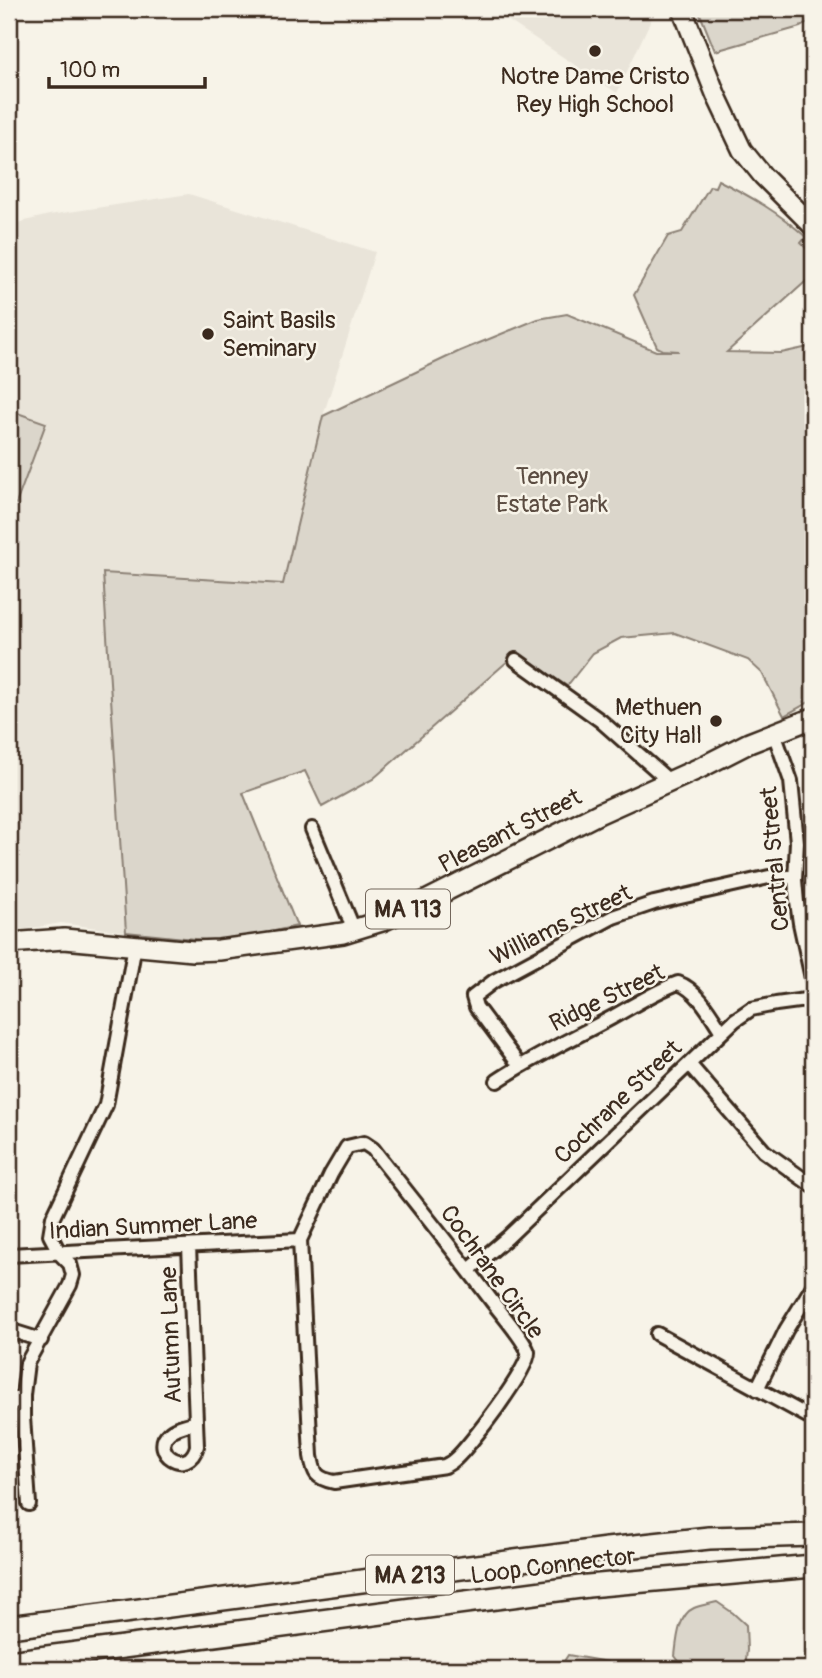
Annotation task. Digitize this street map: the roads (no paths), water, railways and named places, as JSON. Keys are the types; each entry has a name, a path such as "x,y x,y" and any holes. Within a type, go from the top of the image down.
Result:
{"highway":[{"name":"Loop Connector","path":"9,1627 607,1549 709,1538 813,1535"},
{"name":"Loop Connector","path":"9,1662 588,1586 813,1566"}],"main road":[{"path":"682,9 716,95 743,150 763,176 813,226"},
{"name":"Pleasant Street","path":"9,943 64,939 193,951 312,939 354,930 424,902 568,828 810,717"}],"street":[{"path":"516,660 601,721 669,781"},
{"name":"Central Street","path":"774,733 791,781 797,842 795,877 800,923 813,983"},
{"path":"312,829 354,930"},
{"name":"Williams Street","path":"520,1066 476,1007 473,997 494,981 627,911 769,877 795,877"},
{"path":"29,1504 23,1395 27,1363 70,1284 72,1275 70,1264 50,1235 53,1217 106,1105 135,945"},
{"name":"Ridge Street","path":"497,1082 520,1066 663,988 678,983 700,1000 722,1032"},
{"name":"Cochrane Street","path":"469,1270 507,1238 735,1020 751,1009 813,999"},
{"path":"689,1064 764,1151 813,1186"},
{"name":"Cochrane Circle","path":"364,1143 373,1149 515,1332 528,1352 522,1371 454,1460 445,1466 334,1482 317,1475 311,1456 300,1240 331,1174 347,1147 364,1143"},
{"name":"Indian Summer Lane","path":"9,1255 300,1240"},
{"name":"Autumn Lane","path":"189,1246 196,1422"},
{"path":"757,1389 786,1330 813,1286"},
{"path":"9,1330 41,1340"},
{"path":"657,1334 813,1419"},
{"path":"9,1405 23,1395"}],"place":[{"name":"Notre Dame Cristo Rey High School","path":"595,51"},
{"name":"Saint Basils Seminary","path":"208,334"},
{"name":"Methuen City Hall","path":"716,721"}],"park label":[{"name":"Tenney Estate Park","path":"552,490"}]}
